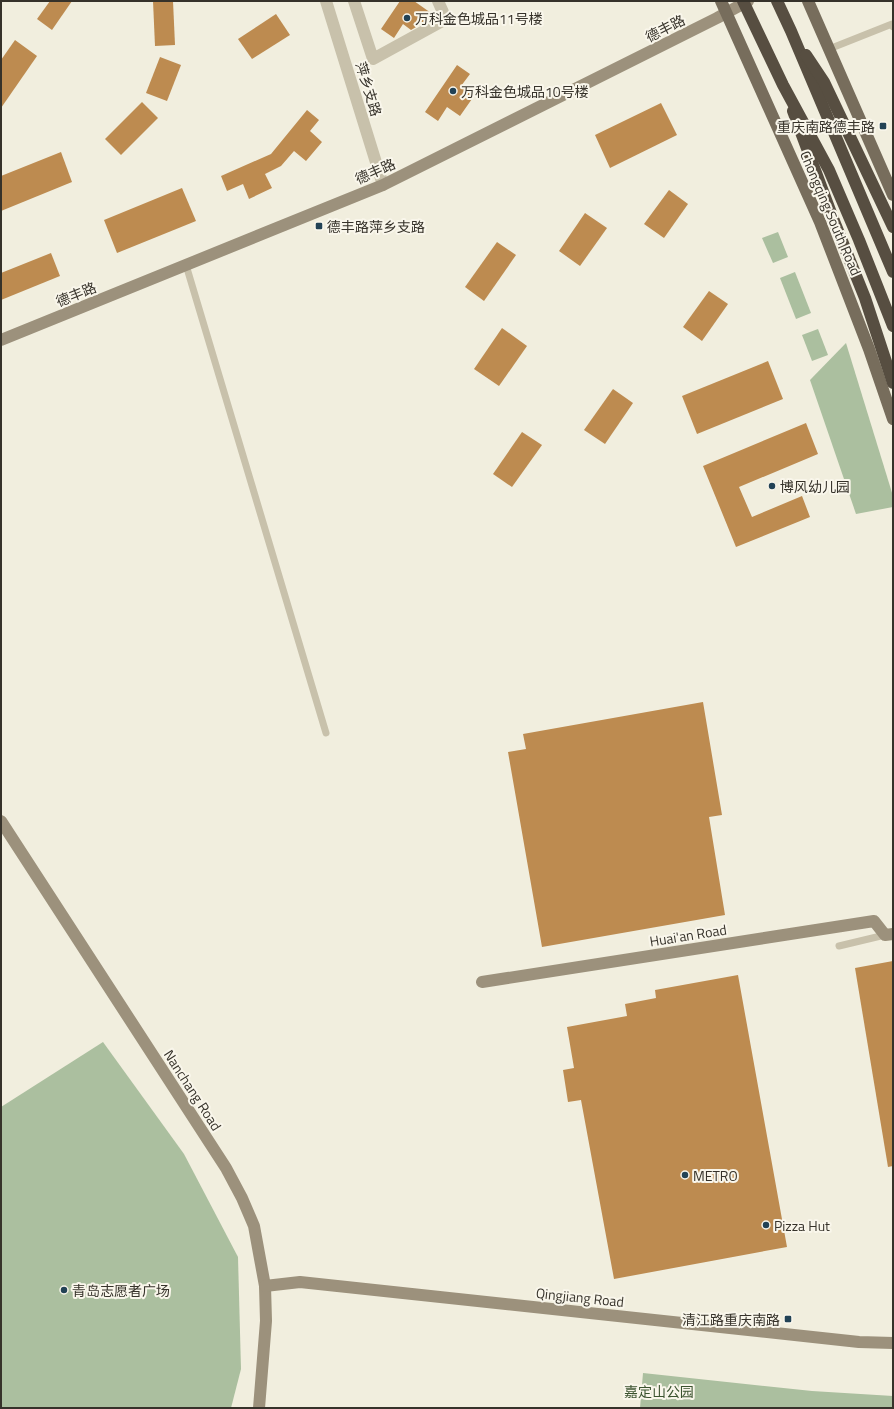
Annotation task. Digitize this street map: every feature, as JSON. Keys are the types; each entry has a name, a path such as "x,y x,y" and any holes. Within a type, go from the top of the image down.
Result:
{"highway":[{"path":"743,1 783,85 829,170 893,326"},
{"path":"777,1 872,219 893,272"},
{"path":"791,31 824,82 893,227"},
{"path":"783,85 834,221 866,298 893,383"}],"main road":[{"name":"Chongqing South Road","path":"721,1 728,13 820,222 870,349 893,419"},
{"path":"808,1 893,195"}],"street":[{"name":"萍乡支路","path":"326,1 383,185"},
{"path":"354,1 372,59 446,19 438,1"},
{"name":"德丰路","path":"1,340 383,185 728,13 748,1"},
{"name":"Nanchang Road","path":"1,820 226,1168 242,1198 254,1226 265,1286 266,1321 259,1408"},
{"name":"Huai'an Road","path":"482,982 874,921 889,934"},
{"name":"Qingjiang Road","path":"265,1286 300,1282 851,1341 893,1343"}],"lane":[{"path":"829,49 892,24 893,27"},
{"path":"186,265 326,733"},
{"path":"839,946 889,934"}],"green space":[{"path":"778,232 788,257 773,263 762,238"},
{"path":"795,272 811,313 796,319 780,278"},
{"path":"818,329 828,355 812,361 802,335"},
{"path":"846,343 893,496 893,507 856,514 810,380"},
{"path":"103,1042 184,1154 238,1257 241,1369 231,1408 1,1408 1,1107"},
{"name":"嘉定山公园","path":"643,1373 812,1391 893,1396 893,1408 640,1408"}],"building":[{"path":"50,1 72,1 52,30 37,19"},
{"path":"153,1 173,1 175,45 155,46"},
{"name":"万科金色城品11号楼","path":"400,1 414,1 431,13 423,23 411,30 403,24 394,38 381,29"},
{"path":"276,14 290,35 252,59 238,39"},
{"path":"15,40 37,56 1,108 1,60"},
{"path":"160,57 181,65 167,101 146,93"},
{"name":"万科金色城品10号楼","path":"457,65 470,74 461,86 474,96 460,116 447,107 438,121 425,112"},
{"path":"142,102 158,118 121,155 105,139"},
{"path":"661,103 677,135 610,168 595,135"},
{"path":"307,110 319,120 310,131 322,142 306,161 294,151 281,166 265,174 272,188 249,199 243,184 227,191 221,176 271,154"},
{"path":"61,152 72,182 1,211 1,176"},
{"path":"182,188 196,221 117,253 104,220"},
{"path":"669,190 688,204 664,238 644,224"},
{"path":"585,213 607,228 580,266 559,251"},
{"path":"497,242 516,255 484,301 465,287"},
{"path":"51,253 60,276 1,300 1,273"},
{"path":"709,291 728,304 702,341 683,327"},
{"path":"502,328 527,346 499,386 474,369"},
{"path":"768,361 783,399 697,434 682,396"},
{"path":"613,389 633,403 605,444 584,430"},
{"path":"806,423 818,454 739,487 752,517 802,496 810,517 736,547 703,466"},
{"path":"522,432 542,445 512,487 493,474"},
{"path":"703,702 722,815 709,817 725,915 542,947 508,752 526,749 523,734"},
{"path":"893,961 893,1166 888,1167 855,968"},
{"name":"METRO","path":"738,975 787,1247 614,1279 581,1100 568,1102 563,1070 574,1068 567,1027 627,1016 625,1004 656,998 655,990"}],"place":[{"name":"万科金色城品11号楼","path":"407,18"},
{"name":"万科金色城品10号楼","path":"453,91"},
{"name":"重庆南路德丰路","path":"883,126"},
{"name":"德丰路萍乡支路","path":"319,226"},
{"name":"博风幼儿园","path":"772,486"},
{"name":"METRO","path":"685,1175"},
{"name":"Pizza Hut","path":"766,1225"},
{"name":"青岛志愿者广场","path":"64,1290"},
{"name":"清江路重庆南路","path":"788,1319"}]}
